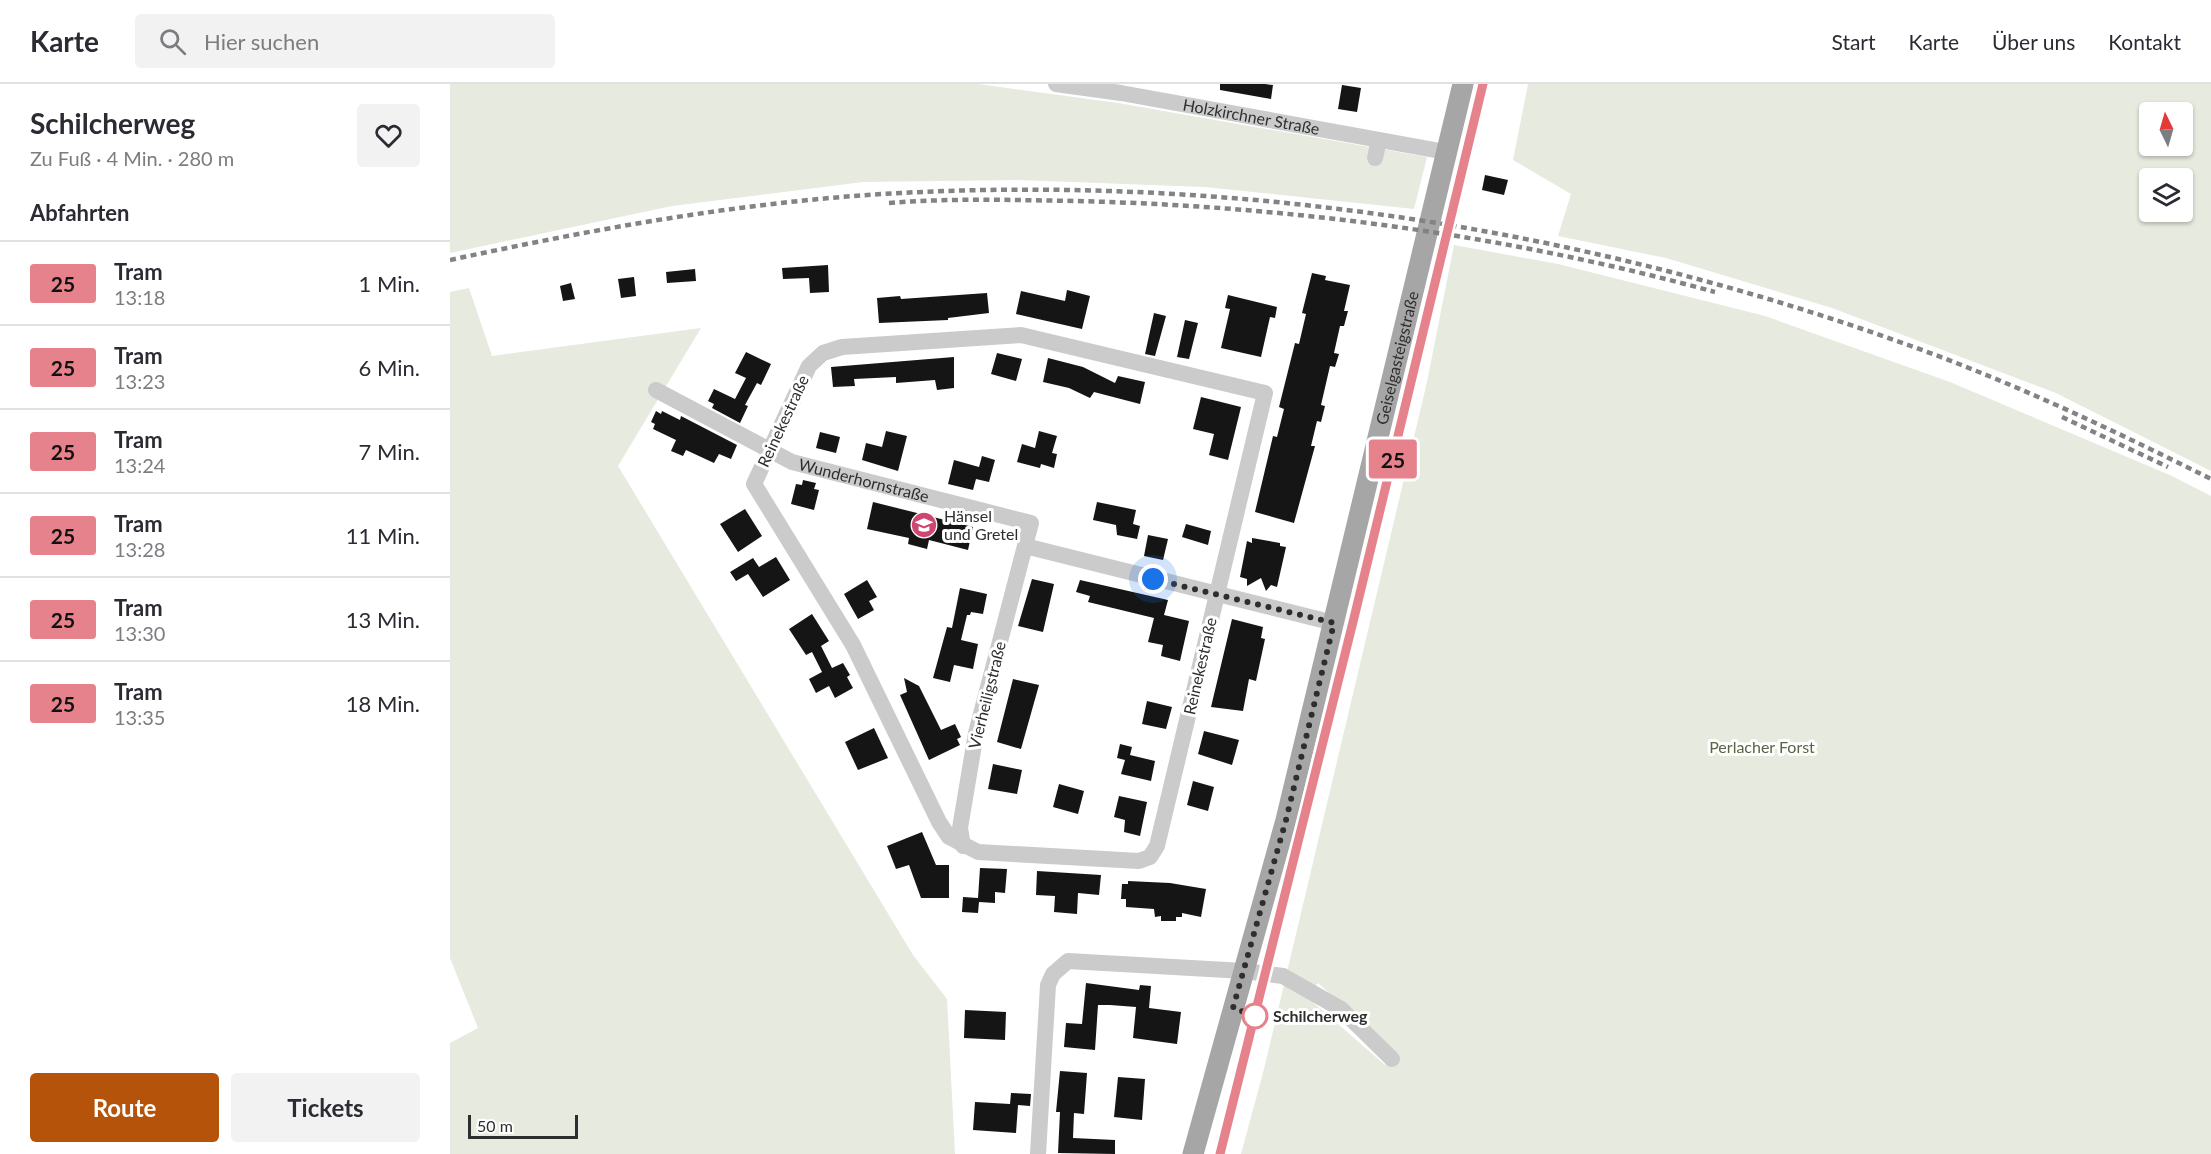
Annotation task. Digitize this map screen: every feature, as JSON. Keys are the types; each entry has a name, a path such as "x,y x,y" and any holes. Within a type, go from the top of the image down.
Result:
{"main road":[{"name":"Geiselgasteigstraße","path":"1193,1154 1286,820 1463,84"}],"street":[{"name":"Holzkirchner Straße","path":"1056,84 1122,88 1446,152"},
{"path":"1375,158 1379,140"},
{"name":"Reinekestraße","path":"1021,335 1265,393 1217,595 1165,813 1156,846 1150,857 1139,861 978,852 949,837 939,822 853,645 754,484 809,366 823,353 842,347 1021,335"},
{"name":"Wunderhornstraße","path":"656,390 770,451 803,465 1031,523 1025,546"},
{"path":"1025,546 1334,623"},
{"name":"Vierheiligstraße","path":"963,846 960,828 976,733 1025,546"},
{"path":"1038,1154 1048,985 1059,966 1068,961 1244,971 1283,976 1317,993 1349,1016 1392,1059"}],"green space":[{"path":"450,84 978,84 1118,103 1427,157 1414,209 1205,187 1018,180 863,182 672,206 450,253"},
{"path":"1528,84 2211,84 2211,471 2056,393 1832,308 1666,258 1558,236 1571,194 1513,160"},
{"name":"Perlacher Forst","path":"1454,245 1558,264 1765,316 1950,382 2172,476 2211,496 2211,1154 1241,1154 1264,1069 1427,382","holes":["1318,983 1396,1052 1385,1065 1307,997"]},
{"path":"469,288 492,356 701,328 618,466 913,955 947,999 955,1154 450,1154 450,1043 478,1028 450,958 450,292"}],"building":[{"path":"1220,84 1273,85 1271,99 1220,90"},
{"path":"1342,85 1361,88 1357,112 1338,109"},
{"path":"1485,175 1508,180 1504,195 1482,190"},
{"path":"828,265 829,292 810,293 809,278 783,279 782,268"},
{"path":"695,269 696,281 667,283 666,272"},
{"path":"1312,273 1326,276 1325,280 1350,285 1344,311 1348,311 1344,326 1340,326 1334,353 1339,354 1335,367 1330,366 1321,405 1325,406 1321,422 1317,421 1311,446 1315,446 1294,523 1255,512 1273,436 1277,437 1284,409 1279,407 1295,343 1299,344 1306,314 1302,313"},
{"path":"634,277 636,296 621,298 618,279"},
{"path":"571,283 575,299 563,301 560,286"},
{"path":"1067,290 1090,296 1082,329 1016,314 1021,291 1065,301"},
{"path":"987,293 989,313 948,318 948,320 879,323 877,298 900,296 901,299"},
{"path":"1228,295 1277,307 1275,318 1270,317 1261,357 1221,348 1230,309 1225,308"},
{"path":"1154,313 1166,316 1155,356 1145,354"},
{"path":"1185,320 1198,323 1189,359 1177,357"},
{"path":"746,352 771,364 761,385 757,383 745,405 748,406 740,423 712,408 714,404 708,401 714,389 735,399 746,378 735,373"},
{"path":"997,353 1022,359 1016,381 991,374"},
{"path":"954,357 954,388 937,390 935,380 896,383 896,377 854,379 855,386 833,387 831,367"},
{"path":"1048,358 1083,367 1115,383 1118,376 1145,382 1140,404 1094,392 1090,398 1069,388 1043,382"},
{"path":"1201,397 1241,407 1228,460 1209,455 1214,434 1193,429"},
{"path":"656,411 661,414 662,411 680,420 681,416 737,445 731,459 719,454 714,463 686,450 683,456 671,451 676,440 653,429 655,424 651,422"},
{"path":"886,431 907,436 898,471 862,460 866,443 882,447"},
{"path":"1039,431 1057,436 1052,453 1057,454 1054,468 1041,464 1040,468 1017,462 1022,444 1035,448"},
{"path":"820,432 840,437 836,453 816,448"},
{"path":"982,456 995,460 989,482 976,479 973,490 948,484 954,460 979,467"},
{"path":"803,480 816,483 814,489 819,490 814,510 791,504 796,484 802,485"},
{"path":"873,502 973,527 968,550 929,540 927,549 908,544 909,538 867,529"},
{"path":"1097,502 1136,510 1133,524 1140,526 1137,539 1117,535 1116,525 1093,520"},
{"path":"745,509 762,536 738,552 720,524"},
{"path":"1186,524 1211,531 1208,545 1182,537"},
{"path":"1148,535 1168,539 1163,560 1144,556"},
{"path":"1252,538 1280,543 1280,546 1286,547 1277,587 1271,585 1266,591 1261,578 1247,586 1247,579 1240,577 1247,541 1252,543"},
{"path":"776,557 790,580 763,597 748,574 736,581 730,572 753,558 759,567"},
{"path":"1032,579 1054,584 1043,632 1018,626"},
{"path":"867,580 877,597 869,601 874,610 858,619 844,594"},
{"path":"1080,580 1168,600 1164,615 1189,621 1180,661 1161,656 1163,645 1148,642 1154,618 1088,602 1090,596 1076,592"},
{"path":"960,588 987,594 983,614 971,612 967,615 961,640 978,644 973,669 954,665 950,682 933,678 947,627 952,628"},
{"path":"812,614 829,641 821,646 832,668 843,663 850,675 847,677 853,688 835,698 829,686 816,693 809,679 822,672 812,652 806,655 789,629"},
{"path":"1232,619 1263,627 1261,638 1265,639 1256,681 1249,679 1243,711 1211,707"},
{"path":"904,678 919,686 941,730 955,724 961,737 957,739 960,745 929,760 900,695 907,692"},
{"path":"1013,679 1039,685 1021,749 997,742"},
{"path":"1147,701 1172,707 1166,729 1142,724"},
{"path":"874,728 888,758 858,770 845,742"},
{"path":"1204,731 1239,740 1232,765 1198,754"},
{"path":"1120,744 1132,747 1130,755 1155,761 1151,781 1121,774 1125,760 1117,758"},
{"path":"993,764 1022,770 1017,794 988,789"},
{"path":"1193,781 1214,787 1208,811 1187,805"},
{"path":"1059,784 1084,791 1078,814 1053,807"},
{"path":"1119,796 1147,802 1140,836 1124,832 1125,820 1114,817"},
{"path":"922,832 936,865 949,865 949,898 921,898 909,865 896,869 887,846"},
{"path":"980,868 1007,869 1005,893 995,892 995,903 979,902 978,913 962,912 963,897 978,898"},
{"path":"1037,871 1101,875 1099,895 1078,893 1077,914 1054,912 1055,896 1036,895"},
{"path":"1128,881 1170,883 1206,889 1201,917 1182,913 1182,917 1176,917 1176,921 1161,921 1161,916 1155,917 1154,909 1126,907 1126,899 1121,899 1122,884 1128,884"},
{"path":"1086,983 1139,990 1140,985 1151,986 1149,1008 1181,1012 1177,1044 1133,1038 1136,1007 1098,1005 1095,1050 1064,1047 1066,1023 1082,1024"},
{"path":"965,1010 1006,1012 1005,1040 964,1038"},
{"path":"1060,1071 1087,1073 1084,1114 1074,1113 1073,1138 1115,1140 1115,1154 1058,1153 1060,1112 1056,1112"},
{"path":"1118,1077 1145,1079 1142,1120 1114,1117"},
{"path":"1011,1093 1031,1094 1030,1106 1018,1105 1016,1133 973,1130 975,1102 1010,1104"}],"tram line":[{"path":"1220,1154 1353,622 1483,84"},
{"name":"25","path":"1220,1154 1353,622 1483,84"}],"railway":[{"path":"450,260 674,217 787,202 900,193 1028,190 1157,193 1285,203 1413,219 1540,242 1666,271 1789,305 1911,346 2025,391 2211,479"},
{"path":"889,203 959,200 1075,201 1236,209 1317,217 1478,239 1557,254 1715,292"},
{"path":"2062,417 2168,467"}],"place":[{"name":"Hänsel und Gretel","path":"924,525"},
{"name":"Schilcherweg","path":"1255,1016"}],"route":[{"path":"1153,579 1334,623 1271,878 1233,1008 1255,1016"}]}
